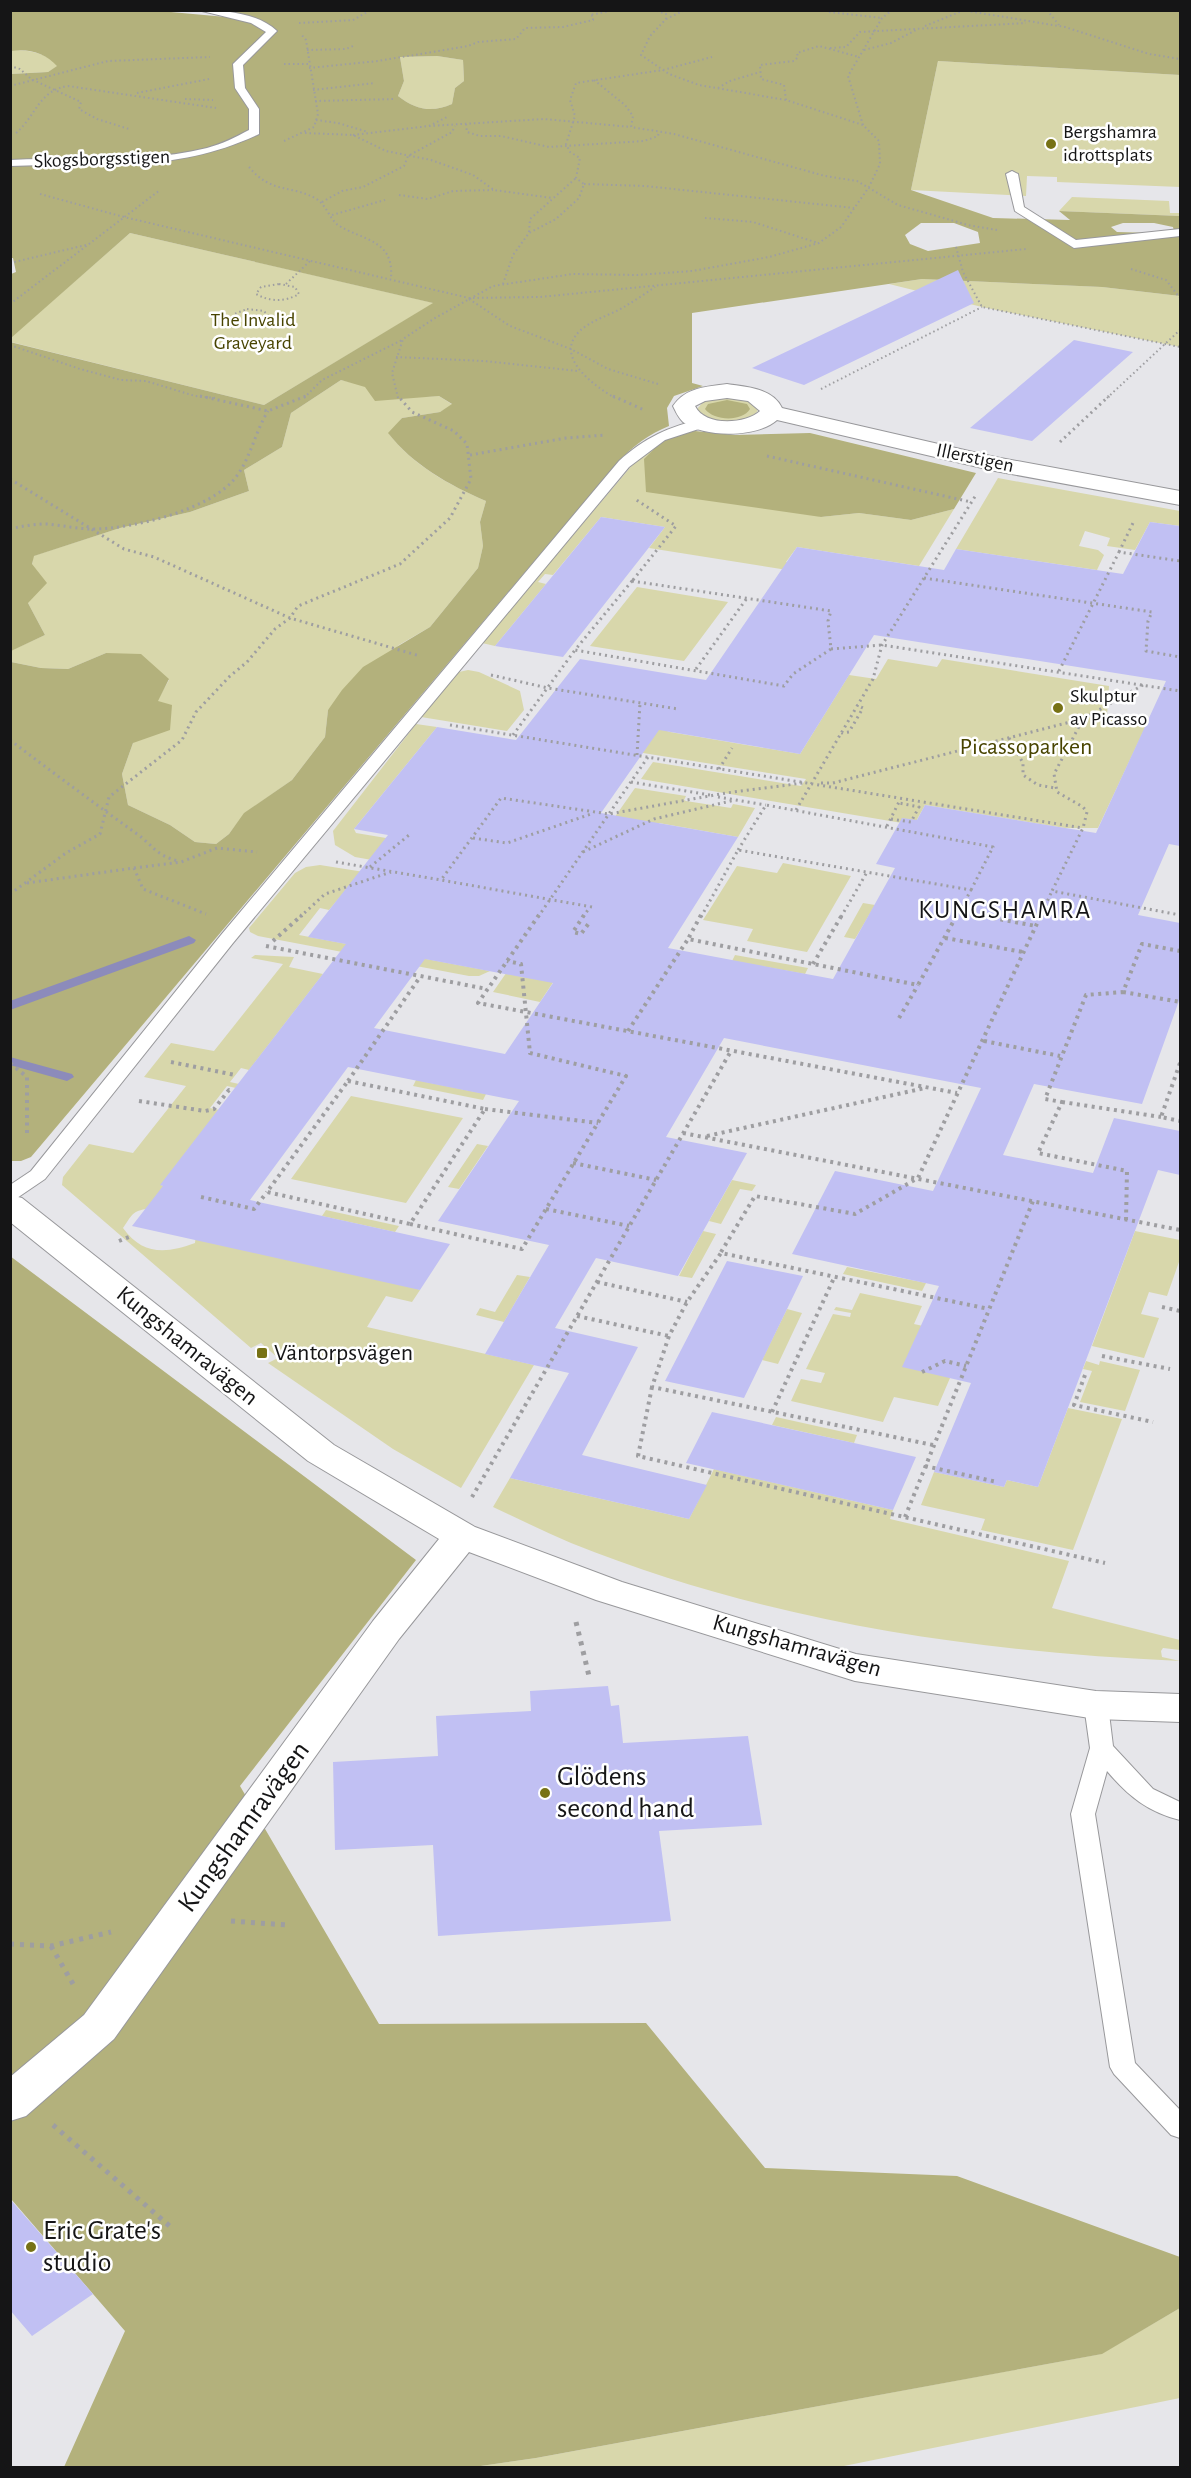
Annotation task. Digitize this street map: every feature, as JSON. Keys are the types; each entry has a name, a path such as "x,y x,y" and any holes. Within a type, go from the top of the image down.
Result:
{"street":[{"name":"Illerstigen","path":"703,423 691,418 685,412 684,406 693,397 727,391 754,395 771,405 772,411 995,464 1180,498"},
{"path":"703,423 724,427 743,426 763,420 772,411"},
{"name":"Kungshamravägen","path":"10,1205 321,1453 465,1519 609,1591 855,1667 1096,1705 1180,1708"},
{"name":"Kungshamravägen","path":"15,2099 99,2027 465,1519"}],"lane":[{"path":"207,11 254,21 272,32 238,64 240,88 254,109 255,117"},
{"name":"Skogsborgsstigen","path":"10,163 124,162 172,158 210,151 255,132 255,117"},
{"path":"1012,174 1019,209 1074,244 1180,233"},
{"path":"10,1194 38,1175 227,939 609,482 638,450 666,432 703,423"},
{"path":"1096,1705 1102,1748 1083,1814 1123,2067 1180,2127"},
{"path":"1102,1748 1141,1795 1180,1811"}],"path":[{"path":"298,23 353,20 371,10"},
{"path":"309,68 378,61 398,56 460,48 478,42 516,39 525,28 563,27 593,20 593,16 590,15 615,10"},
{"path":"656,10 668,12 666,19"},
{"path":"10,345 110,377 146,381 195,396 214,398 268,411 303,399 322,380 403,339 469,298 503,284 573,274 637,275 692,271 769,257 819,243 842,227 869,187 880,164 879,141 863,125 786,100 699,85 663,70 641,55 650,36 666,19 686,10"},
{"path":"832,10 829,12 882,18"},
{"path":"863,125 848,76 882,18 892,10"},
{"path":"1047,10 1055,23 1065,27 1149,54 1180,60"},
{"path":"862,50 891,44 921,28 963,11 1065,27"},
{"path":"830,48 846,47 860,32 875,30 1036,23"},
{"path":"307,50 346,49 353,46"},
{"path":"786,100 784,85 761,79 760,65 794,61 798,57 797,53 819,46 859,57"},
{"path":"10,86 108,61 248,55"},
{"path":"529,233 530,219 576,178 580,166 580,158 570,152 566,144 575,116 569,109 569,95 576,83 663,70 712,57"},
{"path":"10,66 20,69 31,79 81,102 79,109 97,119 135,131"},
{"path":"718,89 730,81 760,72"},
{"path":"130,95 214,78 239,77"},
{"path":"594,80 625,105 633,116 631,127"},
{"path":"313,90 375,83"},
{"path":"10,136 23,128 38,102 52,89 81,86 130,95 172,99 255,117"},
{"path":"315,101 395,99"},
{"path":"429,126 447,117"},
{"path":"304,133 353,135 429,126 544,119 631,127 659,131 825,176 857,181 898,205 968,225 1000,231"},
{"path":"316,120 338,123 369,133"},
{"path":"466,124 467,132 480,136 501,136 549,147 644,141 658,136 659,131"},
{"path":"322,202 342,191 363,187 404,166 408,156 452,132 455,126"},
{"path":"353,135 386,151 431,160 473,175 494,190"},
{"path":"248,165 254,176 288,192 315,197 322,202 336,224 377,242 391,257 394,268 391,278"},
{"path":"576,178 584,184 645,186 854,208"},
{"path":"503,284 513,255 529,233 556,219 579,198 584,184"},
{"path":"399,195 428,198 453,191 494,190 552,198"},
{"path":"33,192 124,216 469,298 540,297 1074,244"},
{"path":"332,215 385,200"},
{"path":"705,218 753,222 819,243"},
{"path":"10,263 87,245"},
{"path":"956,247 963,272 982,307"},
{"path":"286,284 312,260"},
{"path":"286,284 296,287 299,294 287,299 269,300 256,294 257,290 266,285 286,284"},
{"path":"578,371 571,349 575,335 587,325 622,308 655,286"},
{"path":"469,298 510,326 571,349 608,369 662,385"},
{"path":"259,309 269,314 267,319 247,323 236,321 233,316 241,310 259,309 269,300"},
{"path":"818,391 982,307 1180,347"},
{"path":"1056,447 1180,330"},
{"path":"10,894 66,853 100,834 109,797 182,740 196,712 230,676 247,662 275,629 290,618 298,606 400,564 450,518 471,478 470,455 467,444 454,431 412,412 399,400 392,373 403,339"},
{"path":"396,357 484,361 578,371 607,393 645,410"},
{"path":"10,529 39,524 94,529 124,525 173,514 208,498 231,483 250,450 261,420 268,411"},
{"path":"470,455 566,438 666,432"},
{"path":"763,455 971,502"},
{"path":"10,479 124,549 154,557 290,618 455,666 548,688 678,709"},
{"path":"513,735 548,688 556,673 676,526 609,482"},
{"path":"796,810 873,679 882,645 976,493"},
{"path":"1059,671 1136,516"},
{"path":"1119,552 1180,561"},
{"path":"924,578 1152,612 1148,621 1146,651 1180,657"},
{"path":"632,581 831,611 828,621 831,649"},
{"path":"696,669 747,598"},
{"path":"575,650 696,669 784,686 792,674 831,649 882,645 1180,691"},
{"path":"811,784 833,783 1083,719 1143,685"},
{"path":"637,755 640,703"},
{"path":"841,733 849,732 863,708 857,705"},
{"path":"411,718 1083,828"},
{"path":"1055,788 1054,774 1083,719"},
{"path":"1010,738 1023,763 1023,775 1030,783 1045,788 1055,788 1087,812 1083,828 918,1178 855,1214 755,1196 687,1302 669,1336 652,1387 638,1456 1105,1563"},
{"path":"10,740 140,836 162,856 181,862"},
{"path":"719,769 732,748"},
{"path":"648,757 478,1003 957,1094"},
{"path":"631,782 887,826 993,847 899,1018"},
{"path":"441,880 501,798 609,814 804,783"},
{"path":"887,826 901,798"},
{"path":"583,852 654,819 735,800"},
{"path":"891,819 911,822 919,807 898,803"},
{"path":"628,1031 688,939 766,805"},
{"path":"473,838 507,843 592,813"},
{"path":"369,868 409,835"},
{"path":"26,883 181,862 217,848 298,855 591,907 573,932 581,934 589,923"},
{"path":"738,850 971,890"},
{"path":"134,868 143,889 220,920 242,922"},
{"path":"267,946 325,894 391,872"},
{"path":"813,964 867,872"},
{"path":"1052,891 1179,915 1180,909"},
{"path":"993,918 1036,926"},
{"path":"945,938 1023,952"},
{"path":"227,939 487,989"},
{"path":"688,939 918,985"},
{"path":"1123,992 1142,944 1180,951"},
{"path":"267,1192 522,1249 626,1076 530,1053 521,964 507,961"},
{"path":"201,1197 255,1209 420,977"},
{"path":"1180,1002 1123,992 1086,995 1060,1056 1045,1099 1180,1121"},
{"path":"984,1041 1060,1056"},
{"path":"465,1519 577,1316 731,1051"},
{"path":"169,1061 235,1075"},
{"path":"10,1063 27,1077 27,1135"},
{"path":"1161,1117 1180,1063"},
{"path":"348,1081 484,1109 598,1123"},
{"path":"703,1137 927,1088"},
{"path":"138,1101 206,1111 214,1109 229,1090 233,1091"},
{"path":"1062,1102 1038,1153 1127,1171 1126,1220"},
{"path":"410,1224 484,1109"},
{"path":"683,1133 1180,1230"},
{"path":"573,1163 656,1180"},
{"path":"905,1517 1033,1201"},
{"path":"546,1209 629,1226"},
{"path":"721,1252 989,1310"},
{"path":"772,1412 834,1278"},
{"path":"597,1282 687,1302"},
{"path":"1162,1307 1180,1311"},
{"path":"577,1316 669,1336"},
{"path":"1102,1356 1170,1369"},
{"path":"922,1372 945,1361 966,1366"},
{"path":"1085,1374 1074,1405 1153,1422"},
{"path":"652,1387 933,1445"},
{"path":"925,1466 997,1482"},
{"path":"575,1624 589,1676"},
{"path":"15,2099 173,2229"}],"green space":[{"path":"11,51 38,53 58,66 48,72 11,74"},
{"path":"437,56 463,60 464,81 455,88 452,104 438,109 424,109 398,96 404,81 400,57"},
{"name":"Bergshamra idrottsplats","path":"938,61 1180,75 1180,187 1057,182 1057,177 1027,176 1026,196 911,190"},
{"path":"1072,197 1169,201 1170,213 1180,213 1180,216 1059,211"},
{"name":"The Invalid Graveyard","path":"130,233 434,303 264,405 11,342 10,338"},
{"path":"922,279 1102,287 1180,296 1180,347 982,307 889,284"},
{"path":"341,380 414,397 439,396 453,405 440,412 402,418 389,434 421,465 486,501 480,522 483,546 478,568 430,627 399,645 328,710 325,737 292,780 245,813 229,834 216,844 195,842 170,825 128,805 122,774 133,743 169,680 106,653 68,669 41,668 11,662 10,651 45,635 28,603 33,556 120,528 190,512 249,491 244,470 282,447 291,413"},
{"path":"725,397 748,400 758,409 757,412 743,420 726,422 710,418 697,409 704,401"},
{"path":"655,444 821,517 859,513 911,520 954,509 919,566 797,547 786,562 805,565 800,572 649,548 665,527 601,517 553,575 545,574 538,582 546,584 495,646 482,643 639,457"},
{"path":"998,478 1180,511 1180,526 1150,522 1135,550 1107,546 1110,538 1085,531 1079,546 1098,550 1104,555 1097,570 956,549"},
{"path":"637,587 728,602 684,661 590,646"},
{"name":"Picassoparken","path":"888,659 937,667 942,659 1109,686 1107,716 1147,723 1161,695 1180,698 1180,738 1143,732 1098,828 1065,828 925,805 914,825 641,779 653,762 801,786 806,779 524,734 554,692 670,732 800,754 849,675 876,679"},
{"path":"468,670 479,672 520,691 524,710 507,731 421,717 459,672"},
{"path":"416,724 437,727 354,829 356,833 398,840 389,863 355,857 335,845 333,831"},
{"path":"635,788 686,796 684,800 686,801 731,808 733,804 755,808 738,837 659,823 540,1002 493,992"},
{"path":"783,863 851,876 807,952 747,941 753,929 703,920 737,866 777,873"},
{"path":"320,865 383,875 352,899 340,897 329,910 320,908 299,935 490,971 479,976 469,976 258,936 250,932 249,928 295,873 306,867"},
{"path":"863,903 875,905 855,939 844,937"},
{"path":"255,955 294,957 289,967 323,974 249,1070 241,1068 230,1082 239,1084 236,1088 227,1086 210,1108 219,1110 161,1185 420,1290 412,1302 386,1296 367,1327 534,1365 461,1488 393,1449 268,1363 278,1358 261,1343 251,1348 62,1185 63,1177 89,1144 133,1153 186,1086 144,1077 171,1043 214,1051 283,964 251,958","holes":["152,1208 197,1223 195,1243 164,1250 146,1248 130,1237 123,1228 134,1213"]},
{"path":"735,955 808,968 805,974 732,961"},
{"path":"416,1080 486,1094 483,1100 413,1086"},
{"path":"351,1096 463,1118 406,1203 291,1179"},
{"path":"477,1144 488,1146 459,1189 448,1187"},
{"path":"732,1180 756,1185 752,1191 740,1189 721,1224 709,1221"},
{"path":"326,1210 399,1226 395,1232 322,1216"},
{"path":"703,1231 716,1234 692,1278 679,1276"},
{"path":"1135,1231 1180,1240 1180,1259 1167,1296 1149,1292 1141,1314 1159,1318 1144,1358 1092,1346"},
{"path":"847,1267 926,1283 922,1291 843,1274"},
{"path":"517,1275 530,1277 504,1322 476,1315 480,1308 495,1312"},
{"path":"860,1293 922,1306 914,1324 968,1336 938,1406 894,1397 883,1422 791,1401 801,1379 821,1383 825,1373 806,1369 833,1314 850,1317 851,1313 834,1310 836,1307 852,1310"},
{"path":"787,1309 802,1313 778,1364 762,1360"},
{"path":"1086,1361 1099,1365 1100,1361 1140,1370 1125,1411 1080,1402 1092,1371 1083,1369"},
{"path":"1068,1408 1122,1419 1073,1550 981,1530 985,1519 921,1505 934,1472 1004,1487 1007,1480 1038,1487"},
{"path":"776,1417 857,1435 854,1443 772,1425"},
{"path":"714,1469 893,1510 890,1519 1069,1561 1052,1608 1180,1640 1180,1650 1163,1648 1161,1651 1162,1657 1180,1661 1025,1650 871,1628 794,1612 719,1593 644,1570 571,1543 493,1507 510,1478 689,1519"},
{"path":"1180,2308 1180,2398 839,2467 467,2468 536,2458 1101,2354"}],"shaded area":[{"path":"149,10 226,17 240,10 1180,11 1180,75 938,61 911,190 993,218 1070,220 1059,211 1180,216 1180,296 1102,287 922,279 692,313 692,383 703,386 674,396 667,408 669,426 642,441 618,462 31,1157 21,1161 10,1161 11,662 41,668 68,669 106,653 141,654 169,679 158,701 172,705 170,730 133,743 122,774 128,805 170,825 195,842 216,844 229,834 244,813 292,780 325,737 328,710 363,667 430,627 478,568 483,546 480,522 486,501 432,473 409,455 388,433 402,418 440,412 452,404 439,396 375,401 365,387 341,380 291,413 282,447 244,470 249,491 190,512 120,528 34,556 32,564 47,583 28,603 45,635 11,651 10,342 264,405 433,303 130,233 11,338 11,274 16,272 13,258 10,258 11,74 48,72 57,66 36,52 11,51 11,11","holes":["437,56 463,60 464,81 455,88 452,104 438,109 424,109 398,96 404,81 400,57","921,223 954,223 978,232 980,243 928,251 910,244 905,235","1123,223 1154,223 1173,227 1174,231 1117,232 1111,227"]},
{"path":"727,400 747,404 750,409 735,418 721,418 705,409 708,404"},
{"path":"685,430 735,435 810,433 976,473 954,509 911,520 859,513 821,517 646,492 644,459 666,437"},
{"path":"10,1256 416,1560 240,1786 379,2024 646,2023 765,2168 957,2176 1180,2257 1180,2308 1102,2354 536,2458 467,2468 64,2467 125,2331 11,2199"}],"building":[{"path":"958,270 974,303 804,385 752,368"},
{"path":"1074,340 1133,352 1032,441 970,428"},
{"path":"601,517 665,527 563,657 495,646"},
{"path":"1150,522 1180,526 1180,846 1169,844 1138,915 1180,923 1180,998 1142,1104 1034,1084 1003,1155 1093,1173 1114,1118 1180,1131 1180,1175 1158,1170 1038,1487 1007,1480 1004,1487 934,1472 971,1383 902,1367 939,1286 792,1254 835,1171 933,1191 981,1088 724,1038 666,1137 747,1153 678,1276 596,1258 555,1328 638,1347 582,1455 707,1485 689,1519 510,1478 569,1373 485,1354 549,1245 438,1221 519,1101 348,1067 250,1200 450,1244 420,1290 132,1226 163,1186 160,1185 346,944 308,937 388,835 354,829 437,727 516,740 580,659 706,680 797,547 944,570 956,549 1123,574","holes":["874,635 1166,681 1096,833 925,805 917,820 902,818 876,864 895,868 833,979 668,948 738,837 601,813 659,730 800,754","425,959 553,983 505,1054 374,1028"]},
{"path":"727,1261 803,1276 744,1398 665,1381"},
{"path":"712,1412 916,1457 893,1510 686,1463"},
{"name":"Glödens second hand","path":"608,1686 611,1706 619,1705 623,1743 748,1736 762,1825 659,1831 671,1921 438,1936 433,1845 335,1850 333,1762 438,1756 436,1716 531,1711 530,1691"},
{"name":"Eric Grate's studio","path":"10,2199 93,2294 32,2336 10,2310"}],"waterway":[{"path":"10,1006 189,940"},
{"path":"10,1061 67,1077"}],"place":[{"name":"Bergshamra idrottsplats","path":"1051,144"},
{"name":"Skulptur av Picasso","path":"1058,708"},
{"name":"Väntorpsvägen","path":"262,1353"},
{"name":"Glödens second hand","path":"545,1793"},
{"name":"Eric Grate's studio","path":"31,2247"}],"district":[{"name":"KUNGSHAMRA","path":"1005,910"}]}
